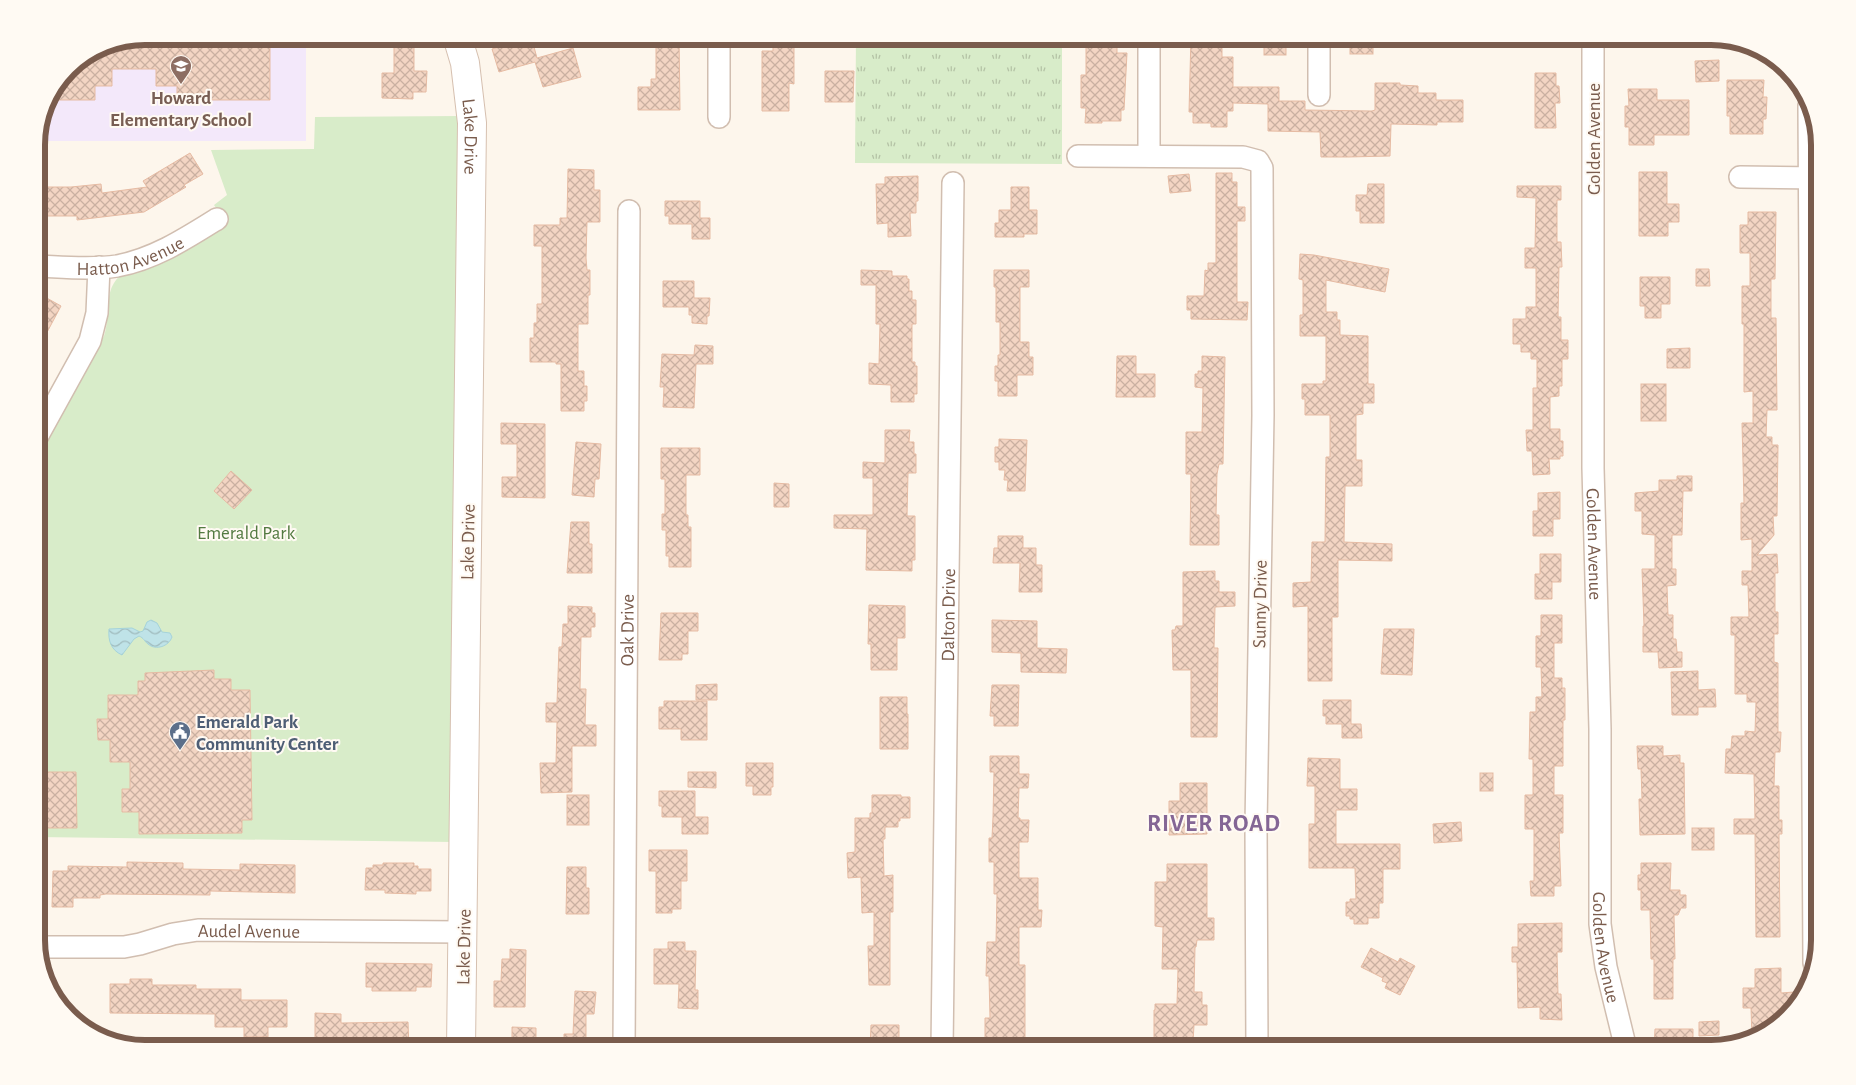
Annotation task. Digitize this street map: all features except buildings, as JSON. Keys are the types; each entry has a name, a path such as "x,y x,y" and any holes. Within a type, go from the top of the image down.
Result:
{"street":[{"name":"Lake Drive","path":"460,45 466,63 472,123 461,1040"},
{"path":"719,45 719,117"},
{"path":"1078,156 1149,156 1149,45"},
{"path":"1319,45 1319,95"},
{"name":"Golden Avenue","path":"1593,45 1593,468 1600,729 1600,905 1602,943 1606,967 1624,1040"},
{"name":"Sunny Drive","path":"1149,156 1243,157 1258,161 1263,173 1263,415 1256,825 1257,1040"},
{"path":"1740,177 1811,178"},
{"name":"Dalton Drive","path":"942,1040 953,183"},
{"name":"Oak Drive","path":"624,1040 629,211"},
{"name":"Hatton Avenue","path":"45,266 116,266 157,254 217,219"},
{"path":"45,424 90,341 97,313 98,267"},
{"name":"Audel Avenue","path":"45,947 124,947 173,934 198,930 463,932"}],"shaded area":[{"name":"Howard Elementary School","path":"138,45 306,45 306,141 45,141 45,138 48,119 55,100 74,74 95,58 119,48"}],"green space":[{"path":"856,45 1062,45 1062,164 855,163"},
{"name":"Emerald Park","path":"460,116 453,842 45,837 45,445 104,336 109,295 114,283 125,272 173,255 227,224 214,205 227,195 211,150 314,149 315,117"}],"water":[{"path":"151,620 157,623 162,632 170,633 172,637 168,643 155,647 139,636 134,639 122,655 113,648 109,637 109,629 132,628 140,632 143,631 147,622"}],"place":[{"name":"Howard Elementary School","path":"181,85"},
{"name":"Emerald Park Community Center","path":"180,751"}],"district":[{"name":"RIVER ROAD","path":"1214,823"}]}
